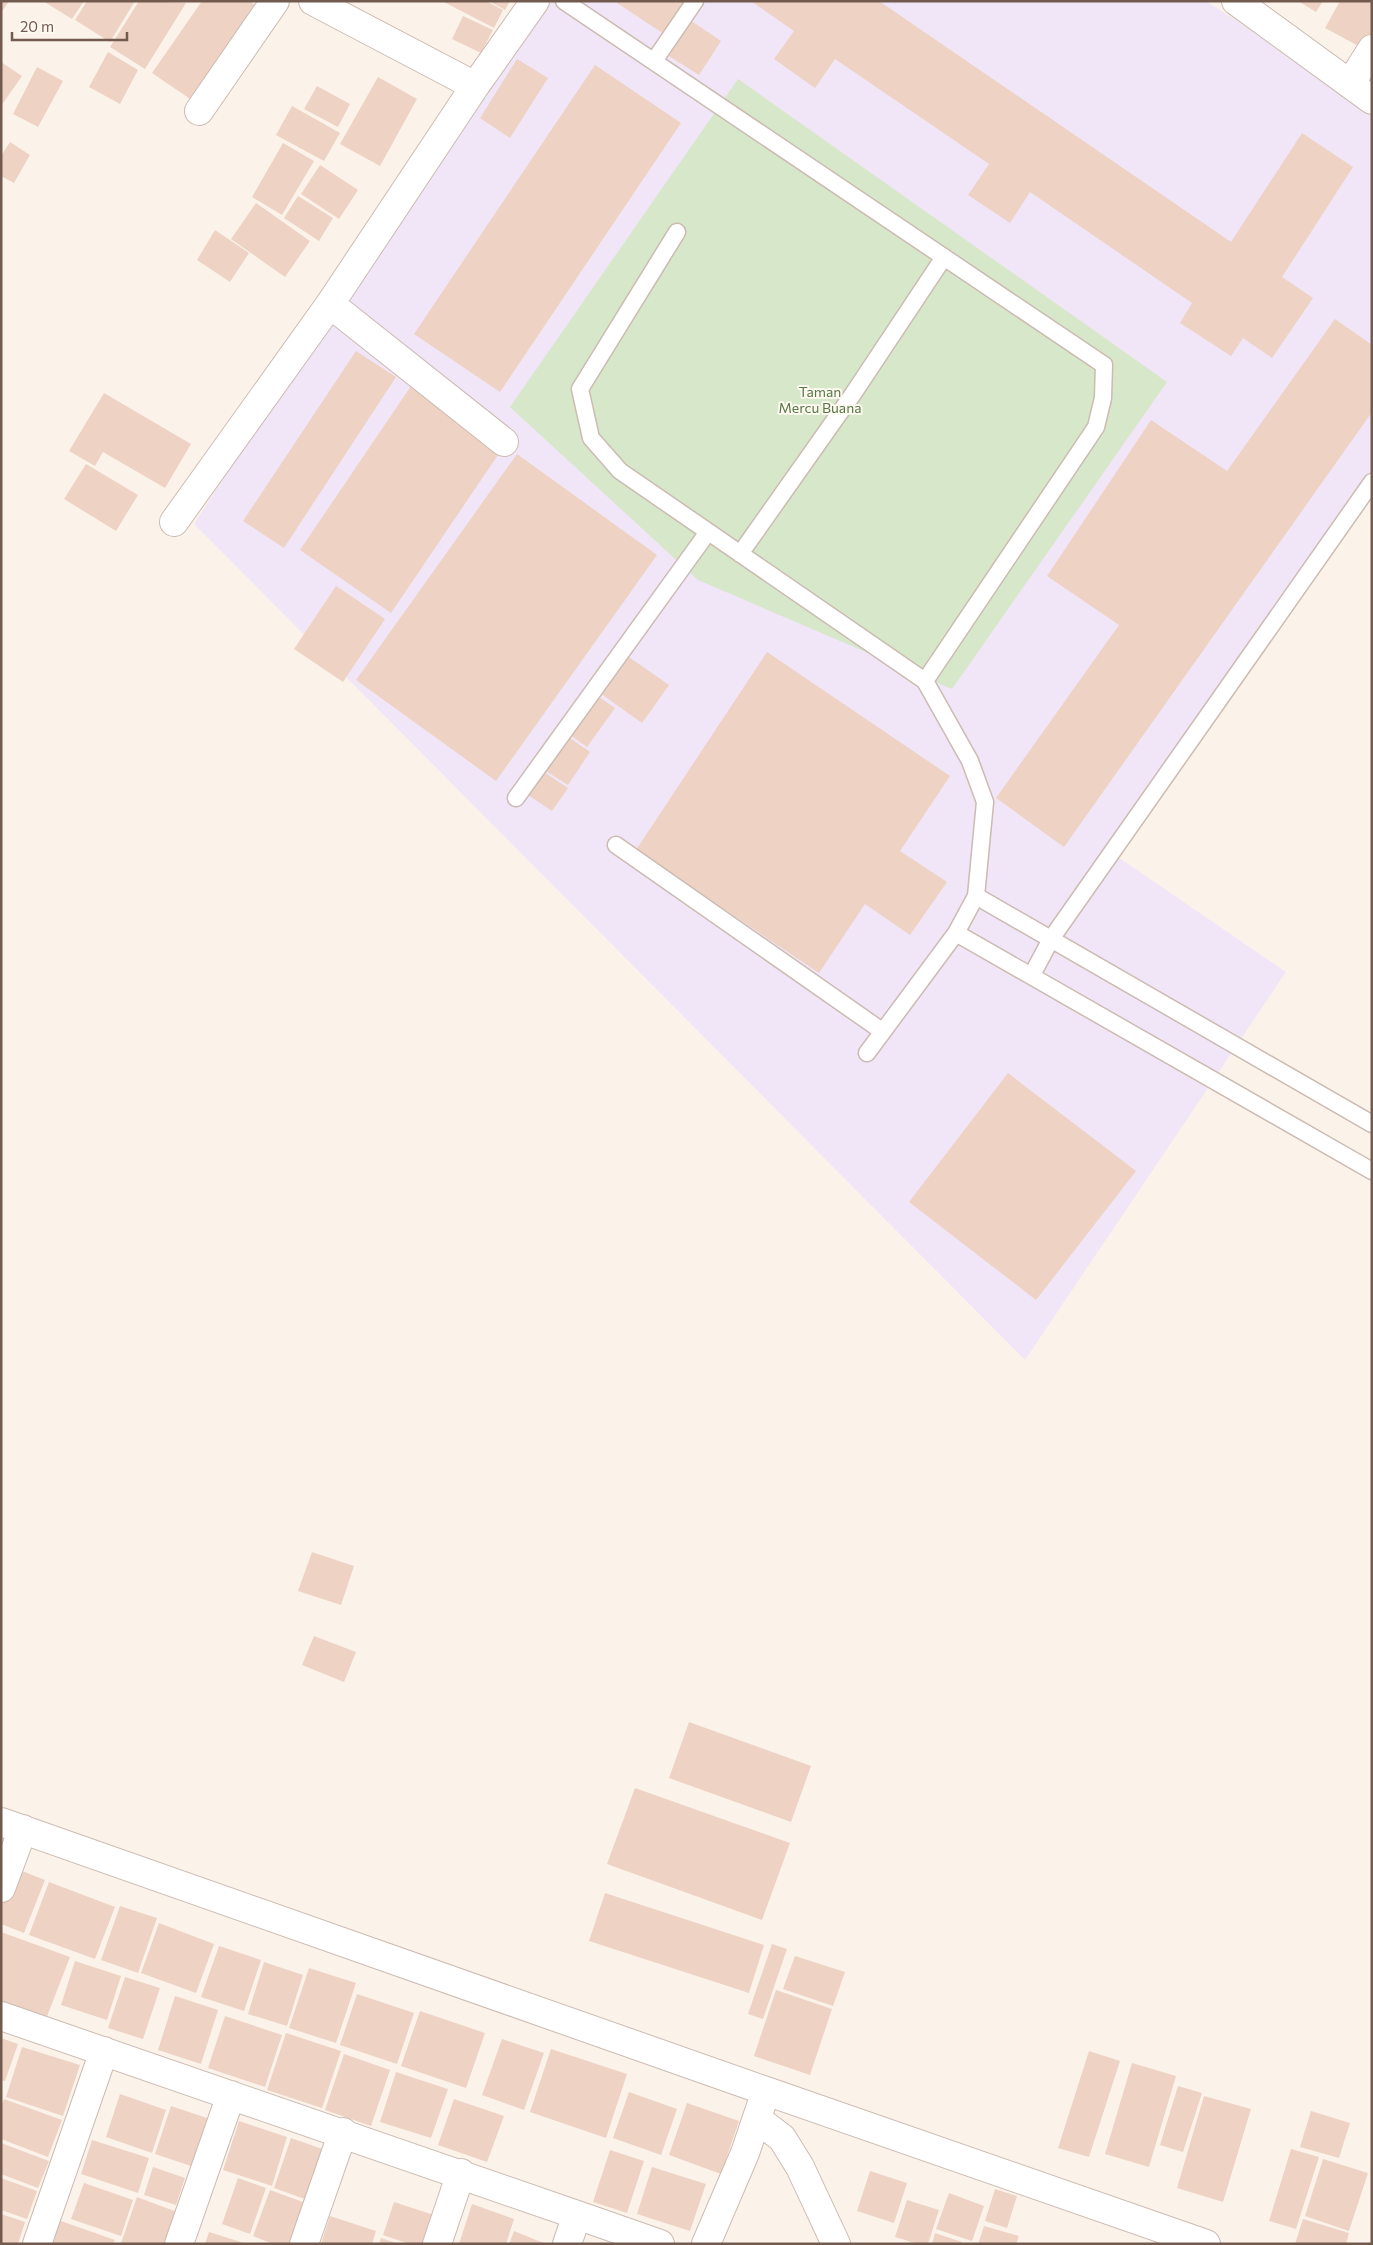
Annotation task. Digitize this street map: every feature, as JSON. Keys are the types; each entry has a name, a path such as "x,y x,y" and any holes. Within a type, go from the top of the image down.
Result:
{"street":[{"path":"199,111 275,1"},
{"path":"312,1 475,86"},
{"path":"174,522 330,304 475,86 535,1"},
{"path":"1236,1 1372,100"},
{"path":"1350,84 1372,49"},
{"path":"330,304 504,442"},
{"path":"1,1888 12,1826 1206,2244"},
{"path":"1,2016 343,2132 660,2244"},
{"path":"37,2244 104,2051"},
{"path":"706,2244 757,2119 766,2091"},
{"path":"179,2244 231,2095"},
{"path":"757,2119 782,2138 800,2167 836,2244"},
{"path":"304,2244 343,2132"},
{"path":"437,2244 461,2174"},
{"path":"567,2244 577,2215"}],"lane":[{"path":"564,1 1104,365 1103,398 1096,427 925,682"},
{"path":"654,61 695,1"},
{"path":"677,232 580,389 591,438 620,471 925,682 970,761 984,802 976,896 956,933 882,1031 867,1054"},
{"path":"740,554 852,394 944,257"},
{"path":"1032,975 1051,939 1372,482"},
{"path":"516,798 708,532"},
{"path":"616,845 882,1031"},
{"path":"976,896 1372,1124"},
{"path":"956,933 1372,1171"}],"shaded area":[{"path":"531,1 1206,1 1372,110 1372,484 1115,855 1286,972 1025,1360 194,524"}],"green space":[{"name":"Taman Mercu Buana","path":"738,79 1167,382 952,689 698,580 510,407"}],"building":[{"path":"1,1 9,1 1,13"},
{"path":"43,1 84,1 72,19"},
{"path":"87,1 135,1 110,42 75,20"},
{"path":"139,1 186,3 145,69 110,47"},
{"path":"202,1 249,1 263,10 199,105 152,73"},
{"path":"442,1 486,1 503,10 494,28"},
{"path":"489,1 510,1 505,10"},
{"path":"614,1 690,1 667,36"},
{"path":"751,1 879,1 1231,242 1302,133 1353,167 1282,277 1313,298 1272,358 1243,338 1231,356 1180,323 1192,303 1030,192 1010,223 968,195 989,164 835,59 815,88 774,59 794,31"},
{"path":"1298,1 1323,1 1316,12"},
{"path":"1340,1 1372,1 1372,35 1364,49 1325,28"},
{"path":"463,16 493,30 481,53 452,39"},
{"path":"687,18 721,41 699,75 664,53"},
{"path":"108,52 138,70 120,104 89,87"},
{"path":"517,59 548,78 510,138 480,118"},
{"path":"1,62 22,76 1,106"},
{"path":"595,65 681,123 500,392 414,334"},
{"path":"37,67 63,81 38,127 13,114"},
{"path":"378,77 417,99 380,166 340,144"},
{"path":"317,86 350,104 338,127 304,109"},
{"path":"292,106 340,133 324,161 276,135"},
{"path":"10,142 30,155 14,183 1,176 1,156"},
{"path":"283,143 314,161 282,215 252,197"},
{"path":"320,165 358,190 339,219 301,194"},
{"path":"298,196 333,218 319,241 284,218"},
{"path":"256,203 310,241 285,277 231,239"},
{"path":"215,230 249,253 230,282 197,260"},
{"path":"1335,319 1372,345 1372,412 1064,847 996,798 1119,625 1047,576 1151,420 1227,471"},
{"path":"356,351 396,377 284,548 243,521"},
{"path":"411,386 502,449 391,613 300,550"},
{"path":"104,393 191,444 165,488 103,452 95,466 69,451"},
{"path":"517,454 657,555 496,781 356,680"},
{"path":"86,464 138,495 116,531 64,499"},
{"path":"336,586 385,619 343,682 294,649"},
{"path":"767,652 950,776 900,851 947,882 910,935 865,904 819,973 636,850"},
{"path":"623,653 669,685 642,723 597,691"},
{"path":"596,695 615,708 587,747 569,734"},
{"path":"564,734 590,752 568,785 541,768"},
{"path":"541,770 568,788 552,811 525,793"},
{"path":"1008,1073 1136,1171 1036,1300 909,1202"},
{"path":"312,1552 354,1566 341,1605 298,1591"},
{"path":"314,1636 356,1652 344,1682 302,1665"},
{"path":"689,1722 811,1766 791,1822 669,1778"},
{"path":"635,1788 790,1843 762,1920 607,1864"},
{"path":"12,1867 45,1880 24,1933 1,1924 1,1895"},
{"path":"49,1882 115,1907 95,1959 29,1935"},
{"path":"605,1893 764,1945 749,1993 589,1941"},
{"path":"120,1906 157,1918 138,1973 101,1960"},
{"path":"159,1923 214,1944 196,1993 141,1973"},
{"path":"1,1932 70,1957 46,2019 1,2002"},
{"path":"772,1944 787,1949 763,2019 748,2014"},
{"path":"219,1946 261,1960 244,2011 201,1997"},
{"path":"795,1956 845,1972 833,2006 783,1989"},
{"path":"75,1961 121,1976 107,2020 61,2005"},
{"path":"264,1962 303,1975 287,2026 248,2014"},
{"path":"309,1968 356,1983 336,2043 289,2028"},
{"path":"125,1977 160,1988 143,2039 108,2028"},
{"path":"776,1990 832,2009 810,2075 754,2056"},
{"path":"357,1994 414,2013 397,2064 340,2045"},
{"path":"175,1996 218,2010 201,2064 158,2050"},
{"path":"420,2011 485,2033 466,2088 401,2066"},
{"path":"225,2016 282,2035 265,2087 208,2068"},
{"path":"286,2033 341,2051 322,2108 267,2090"},
{"path":"1,2038 18,2044 5,2081 1,2080"},
{"path":"502,2039 544,2053 524,2110 482,2095"},
{"path":"22,2047 80,2065 63,2116 6,2097"},
{"path":"551,2049 627,2074 606,2138 530,2112"},
{"path":"1089,2051 1120,2061 1089,2157 1058,2148"},
{"path":"344,2054 390,2070 371,2126 325,2110"},
{"path":"1132,2063 1176,2076 1149,2167 1105,2154"},
{"path":"396,2072 448,2089 431,2138 380,2122"},
{"path":"1178,2086 1202,2093 1183,2152 1160,2145"},
{"path":"629,2092 677,2109 661,2155 613,2138"},
{"path":"120,2094 166,2110 152,2153 106,2137"},
{"path":"1204,2096 1251,2109 1223,2202 1177,2188"},
{"path":"4,2099 62,2120 48,2157 1,2139 1,2106"},
{"path":"454,2099 504,2116 487,2162 438,2145"},
{"path":"687,2103 739,2121 721,2174 669,2155"},
{"path":"171,2106 213,2120 197,2168 155,2154"},
{"path":"1311,2111 1350,2123 1339,2158 1300,2147"},
{"path":"239,2121 287,2137 272,2186 223,2170"},
{"path":"291,2138 331,2152 313,2202 274,2188"},
{"path":"92,2140 149,2158 138,2193 81,2174"},
{"path":"1,2143 49,2161 38,2188 1,2174"},
{"path":"1291,2149 1319,2157 1296,2229 1269,2221"},
{"path":"610,2150 644,2161 627,2213 593,2202"},
{"path":"1323,2159 1368,2173 1349,2231 1305,2216"},
{"path":"153,2167 185,2178 176,2205 144,2195"},
{"path":"652,2167 706,2184 690,2231 637,2214"},
{"path":"870,2171 907,2183 894,2223 857,2211"},
{"path":"1,2178 37,2191 27,2219 1,2210"},
{"path":"238,2178 266,2188 250,2234 222,2224"},
{"path":"84,2183 133,2200 121,2236 71,2219"},
{"path":"995,2189 1017,2196 1007,2228 985,2221"},
{"path":"270,2190 311,2205 297,2244 273,2244 253,2236"},
{"path":"949,2193 984,2206 972,2241 936,2229"},
{"path":"137,2197 185,2215 174,2244 121,2243"},
{"path":"907,2200 939,2210 928,2244 918,2244 895,2237"},
{"path":"394,2202 440,2217 431,2244 409,2244 383,2235"},
{"path":"472,2204 514,2219 506,2244 459,2244"},
{"path":"1,2214 25,2222 18,2244 1,2244"},
{"path":"330,2216 376,2231 372,2244 321,2244"},
{"path":"1303,2219 1349,2233 1346,2244 1295,2244"},
{"path":"58,2220 115,2240 113,2244 50,2244"},
{"path":"984,2226 1019,2236 1016,2244 978,2244"},
{"path":"514,2231 546,2244 509,2244"},
{"path":"209,2232 244,2243 244,2244 205,2244"},
{"path":"935,2233 962,2242 962,2244 932,2244"},
{"path":"381,2238 396,2243 396,2244 379,2244"}]}
